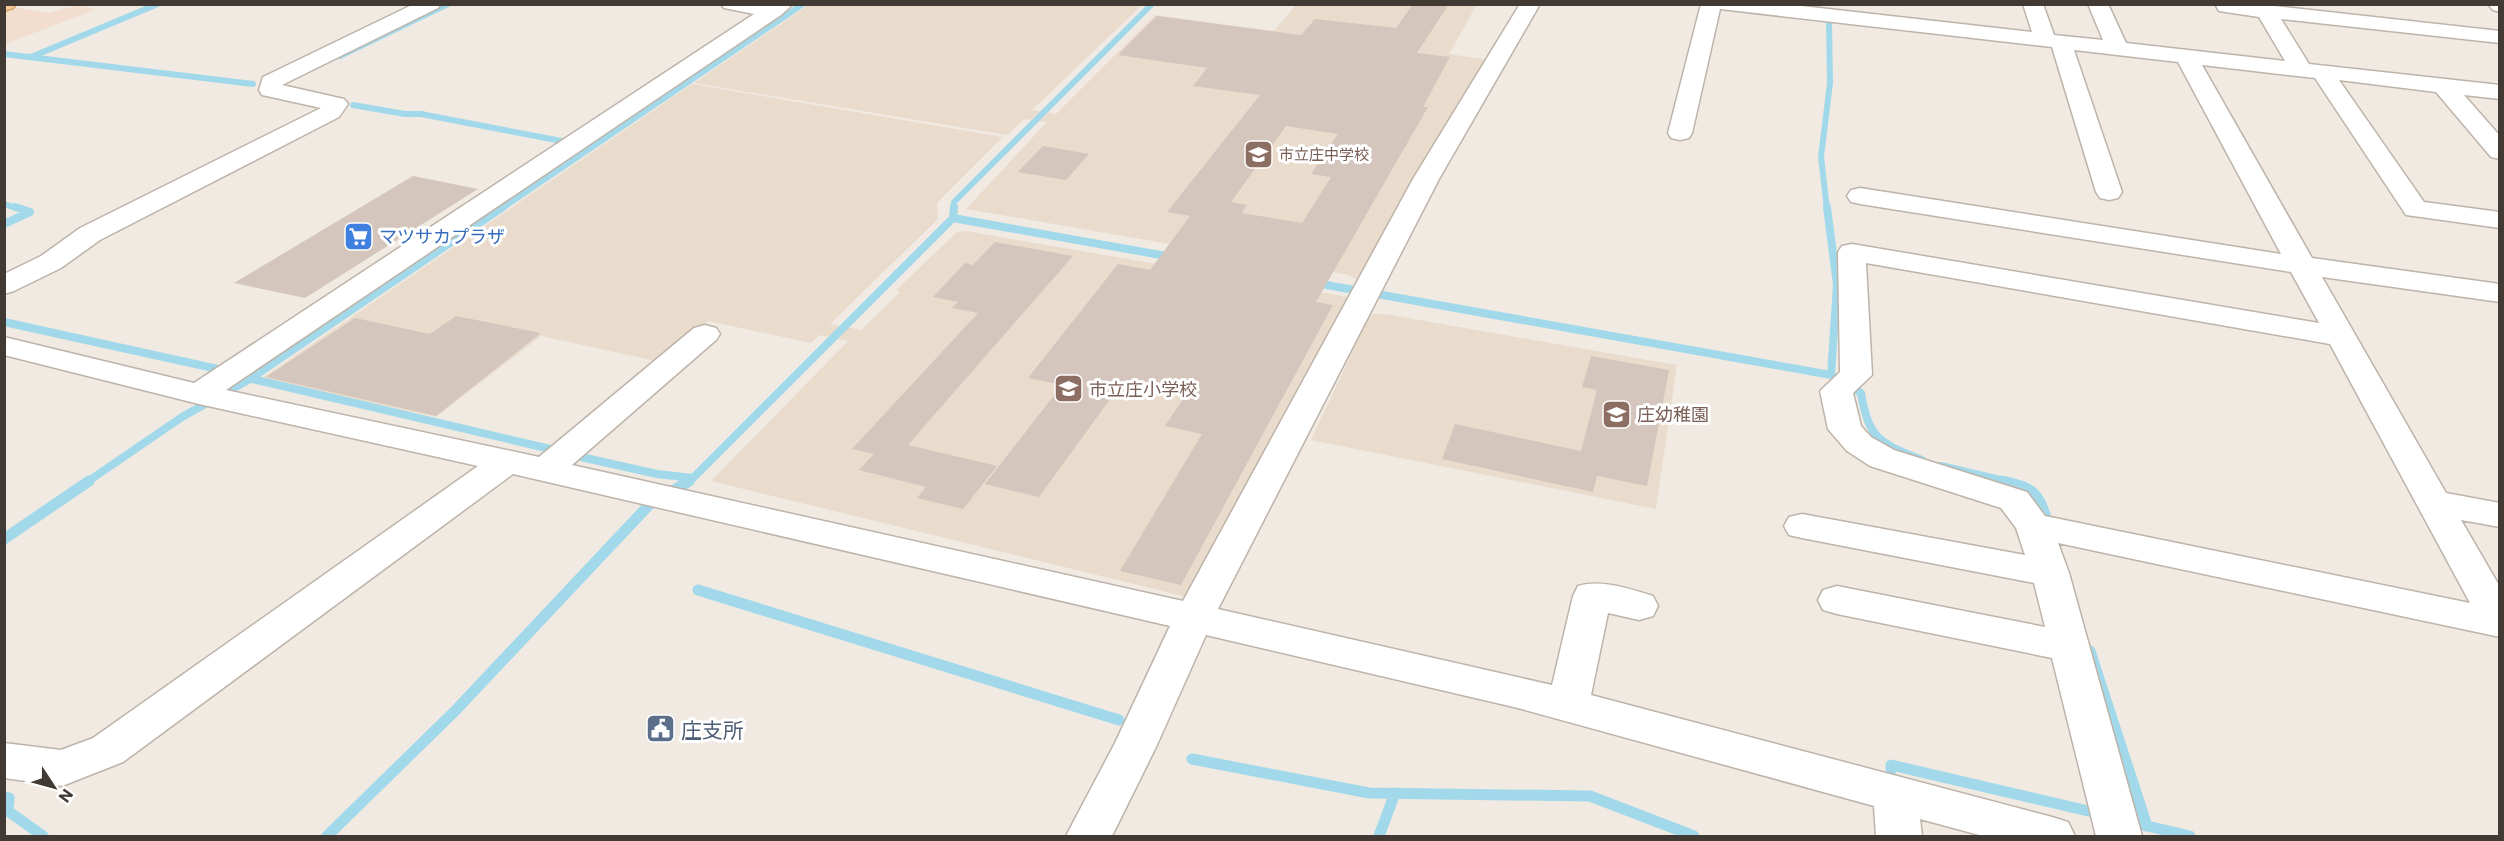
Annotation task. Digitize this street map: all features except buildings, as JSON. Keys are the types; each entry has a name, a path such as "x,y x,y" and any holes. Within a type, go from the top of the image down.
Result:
{"street":[{"path":"4,285 51,262 90,234 331,112 336,104 270,90 271,82 431,4"},
{"path":"731,4 778,8"},
{"path":"1089,837 1135,747 1194,617 1426,179 1530,4"},
{"path":"1680,133 1711,4"},
{"path":"1726,4 1840,11 1934,28 2499,92"},
{"path":"1930,4 1934,28"},
{"path":"2033,4 2053,41 2109,192"},
{"path":"2098,4 2117,48"},
{"path":"2224,4 2226,7 2499,37"},
{"path":"219,388 574,144 778,8"},
{"path":"2266,11 2415,209 2499,220"},
{"path":"2186,56 2299,265 2435,503 2499,623 2046,529 2014,500 1882,458 1859,444 1845,429 1852,252 2339,336"},
{"path":"2443,85 2499,152"},
{"path":"1860,196 2299,265 2499,293"},
{"path":"559,458 705,334"},
{"path":"4,346 219,388 507,462 559,458 664,496 1194,617 1568,706 2052,837"},
{"path":"4,760 62,768 108,750 507,462"},
{"path":"2435,503 2499,515"},
{"path":"1802,526 2050,573"},
{"path":"2046,529 2050,573 2115,822"},
{"path":"1568,706 1592,596 1639,606"},
{"path":"1837,600 2070,647"},
{"path":"1895,794 1899,837"}],"shaded area":[{"path":"810,4 1142,5 1032,110 1056,114 1155,15 1274,31 1296,5 1476,6 1449,54 1490,60 1361,282 1349,275 966,209 1047,122 1024,119 1007,135 694,83"},
{"path":"75,6 97,9 5,44 5,13 18,8 49,13"},
{"path":"692,84 1003,137 937,203 938,219 830,324 861,330 900,292 896,290 957,232 966,231 1348,297 1187,597 711,481 848,341 819,335 811,343 708,321 660,362 541,336 436,417 261,379"},
{"path":"1385,314 1677,365 1656,509 1311,440 1369,316"}],"waterway":[{"path":"31,57 158,4"},
{"path":"340,56 448,4"},
{"path":"501,209 803,4"},
{"path":"954,207 954,202 1152,4"},
{"path":"1827,209 1821,157 1830,83 1829,21"},
{"path":"4,54 253,84"},
{"path":"353,105 405,114 421,114 572,143"},
{"path":"4,204 19,209"},
{"path":"4,224 30,212 15,207"},
{"path":"251,379 503,207"},
{"path":"953,218 954,207"},
{"path":"1827,207 1837,285 1831,375"},
{"path":"693,478 953,218"},
{"path":"953,218 1172,257"},
{"path":"1315,283 1831,375"},
{"path":"4,322 227,371"},
{"path":"1831,375 1861,393 1868,421 1879,438 1886,444 1922,460"},
{"path":"87,482 182,417 251,379"},
{"path":"251,379 559,451"},
{"path":"572,455 657,474 693,478"},
{"path":"1941,466 2008,482"},
{"path":"686,482 693,478"},
{"path":"4,539 89,481"},
{"path":"327,836 455,711 649,505 689,481"},
{"path":"2002,481 2023,487 2035,494 2049,527"},
{"path":"698,590 1119,720"},
{"path":"2090,651 2147,826"},
{"path":"1192,759 1369,793 1395,793"},
{"path":"1891,770 1891,765 2101,814"},
{"path":"1379,836 1395,793"},
{"path":"1395,793 1590,796 1694,836"},
{"path":"4,797 9,798 8,811 43,836"},
{"path":"2143,825 2147,826"},
{"path":"2147,826 2190,836"}],"place":[{"name":"市立庄中学校","path":"1258,154"},
{"name":"マツサカプラザ","path":"358,236"},
{"name":"市立庄小学校","path":"1068,389"},
{"name":"庄幼稚園","path":"1616,414"},
{"name":"庄支所","path":"660,729"}]}
